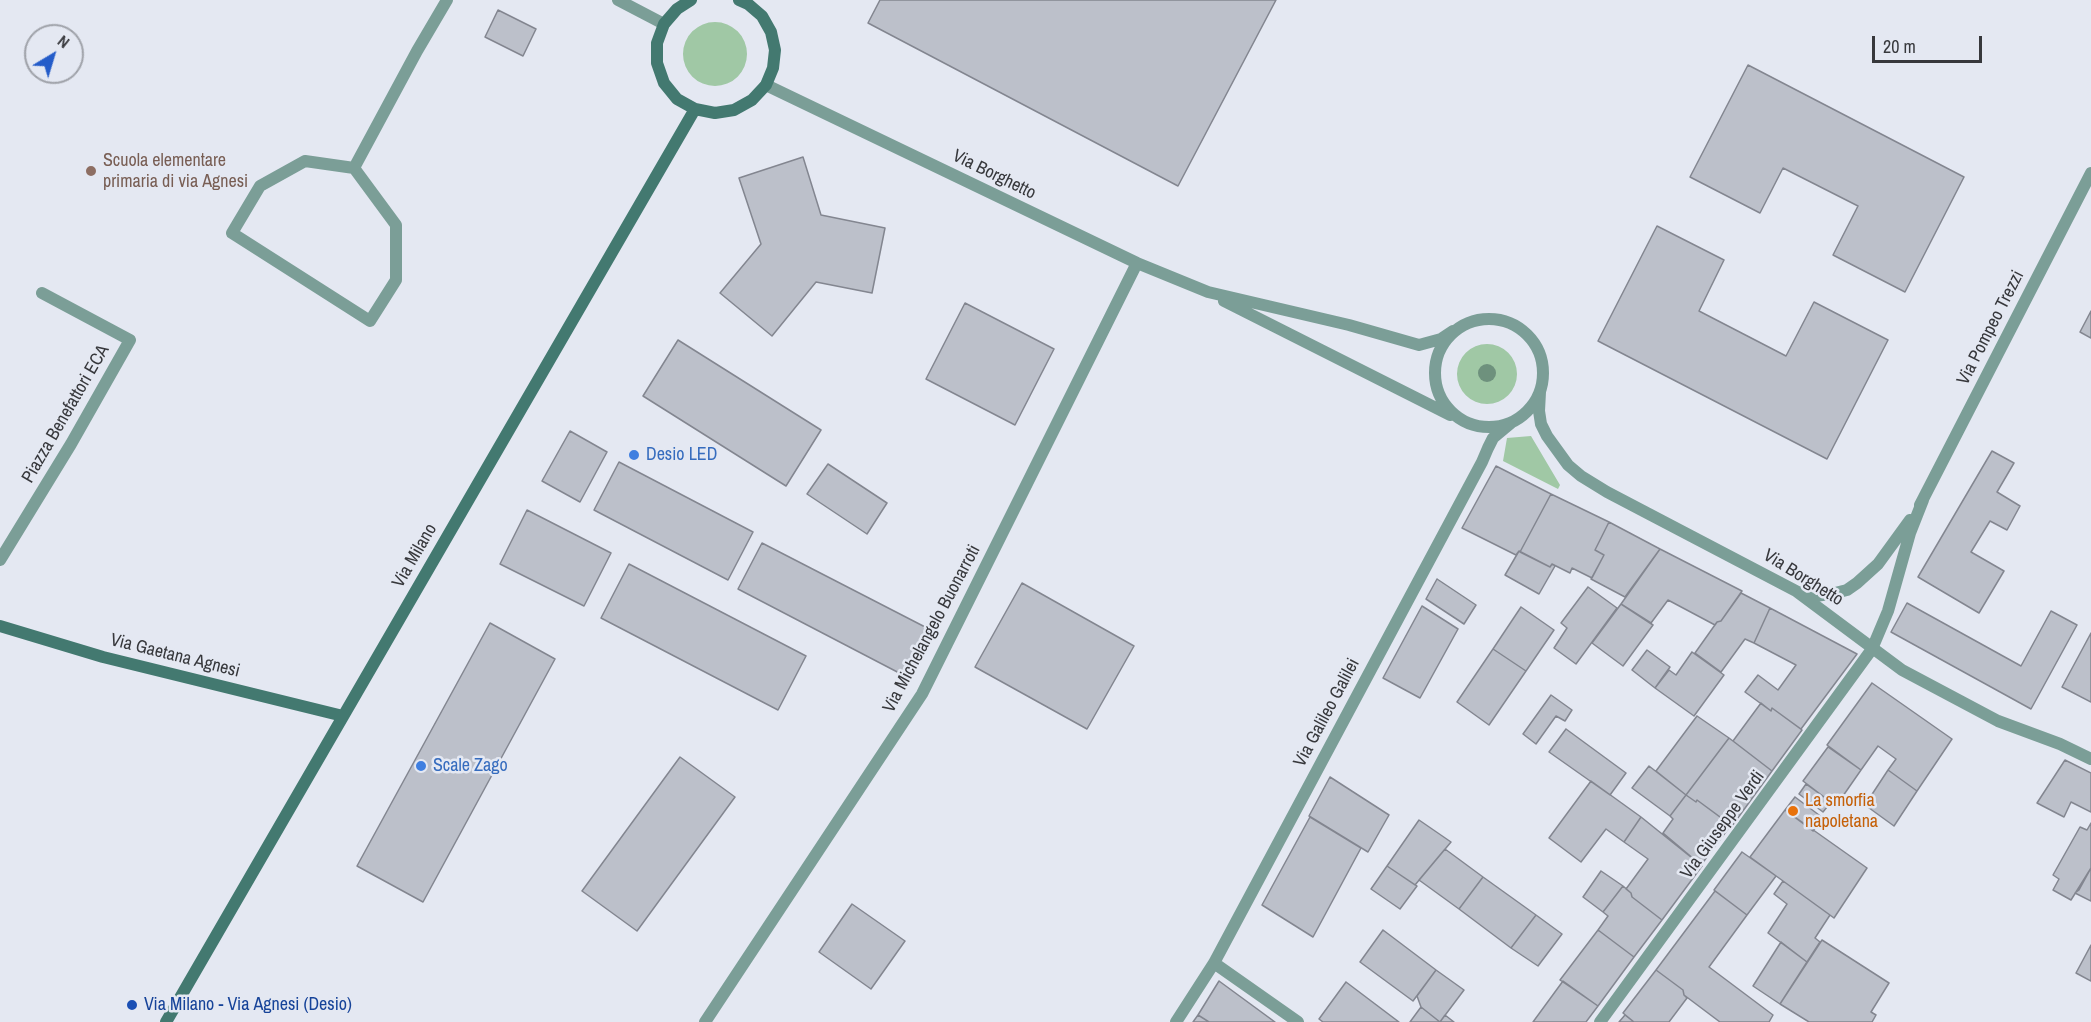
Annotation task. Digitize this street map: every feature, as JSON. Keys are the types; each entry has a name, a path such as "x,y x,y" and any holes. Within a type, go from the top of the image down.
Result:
{"main road":[{"path":"691,0 676,9 664,24 657,43 657,63 664,82 677,99 695,109 715,113 734,110 752,100 766,85 773,68 775,50 771,32 762,16 746,1"},
{"name":"Via Milano","path":"166,1022 695,109"},
{"name":"Via Gaetana Agnesi","path":"0,626 103,657 343,716"}],"street":[{"path":"354,168 447,0"},
{"path":"618,0 664,24"},
{"name":"Via Borghetto","path":"766,85 1137,263 1208,292 1284,333 1460,420 1485,428 1511,423"},
{"path":"305,161 354,168 396,225 396,280 370,321 232,233 260,186 305,161"},
{"name":"Via Pompeo Trezzi","path":"1872,649 1888,611 1910,533 1923,500 2091,173"},
{"name":"Via Michelangelo Buonarroti","path":"705,1022 922,694 1137,263"},
{"name":"Via Borghetto","path":"1208,292 1349,325 1419,345 1441,339 1466,324 1480,319 1496,319 1511,323 1535,344 1542,359 1543,376 1539,411 1544,430 1568,465 1581,476 1607,492 1796,591 1902,670 1998,721 2091,759"},
{"name":"Piazza Benefattori ECA","path":"0,560 71,444 130,340 42,293"},
{"path":"1453,331 1437,356 1435,378 1440,399 1460,420"},
{"path":"1511,423 1528,411 1540,392"},
{"name":"Via Galileo Galilei","path":"1176,1022 1214,963 1493,438 1511,423"},
{"name":"Via Pompeo Trezzi","path":"1796,591 1814,596 1831,594 1846,590 1857,583 1878,564 1923,500"},
{"name":"Via Giuseppe Verdi","path":"1600,1022 1872,649"},
{"path":"1214,963 1298,1022"}],"green space":[{"path":"709,22 721,22 738,31 745,42 747,54 745,66 738,77 721,86 709,86 697,81 688,72 683,60 683,48 688,36 697,27"},
{"path":"1481,344 1493,344 1509,352 1515,362 1517,374 1515,386 1509,396 1493,404 1481,404 1465,396 1457,380 1457,368 1465,352"},
{"path":"1531,436 1560,485 1558,489 1503,461 1507,438"}],"building":[{"path":"880,0 1276,0 1178,186 868,23"},
{"path":"498,10 536,29 523,56 485,37"},
{"path":"1748,65 1964,177 1905,292 1833,255 1858,206 1783,168 1760,213 1690,177"},
{"path":"803,157 821,215 885,228 872,293 816,282 772,336 720,293 761,244 739,178"},
{"path":"1657,226 1724,260 1699,311 1786,356 1814,302 1888,340 1827,459 1598,341"},
{"path":"965,303 1054,349 1015,425 926,379"},
{"path":"2091,311 2091,338 2080,332"},
{"path":"678,340 821,430 786,486 643,396"},
{"path":"570,431 607,452 580,502 542,481"},
{"path":"1992,451 2014,463 1997,492 2020,506 2007,530 1990,521 1971,552 2004,571 1979,613 1918,577"},
{"path":"619,462 753,532 728,580 594,510"},
{"path":"828,464 887,503 867,534 807,494"},
{"path":"1496,466 1551,494 1520,552 1516,555 1462,528"},
{"path":"1551,494 1609,522 1595,550 1604,555 1592,578 1572,568 1570,573 1552,564 1550,567 1520,552"},
{"path":"527,510 611,553 584,606 500,564"},
{"path":"1609,522 1660,549 1625,597 1591,579 1604,555 1595,550"},
{"path":"762,543 929,629 905,676 738,589"},
{"path":"1660,549 1742,591 1721,621 1715,625 1668,600 1651,623 1621,604"},
{"path":"1519,551 1550,567 1552,564 1555,566 1539,594 1505,575"},
{"path":"629,564 806,656 778,710 601,618"},
{"path":"1437,579 1476,605 1464,624 1426,599"},
{"path":"1022,583 1134,646 1087,729 975,667"},
{"path":"1588,587 1617,608 1576,664 1554,648 1567,628 1561,623"},
{"path":"1741,593 1770,608 1754,643 1745,639 1721,672 1695,653"},
{"path":"1907,603 2021,666 2051,611 2077,625 2031,709 1891,632"},
{"path":"1621,604 1653,625 1623,666 1592,643"},
{"path":"1422,606 1458,629 1420,698 1383,678"},
{"path":"1521,607 1554,630 1526,671 1493,649"},
{"path":"1770,608 1857,654 1801,729 1745,692 1758,675 1778,690 1796,665 1754,643"},
{"path":"490,623 555,659 423,902 357,866"},
{"path":"2091,633 2091,702 2062,687"},
{"path":"1493,649 1526,671 1489,725 1457,702"},
{"path":"1647,650 1670,667 1655,688 1632,670"},
{"path":"1692,652 1724,675 1694,716 1655,688 1669,670 1676,675"},
{"path":"1872,683 1952,739 1917,791 1888,770 1896,759 1878,746 1861,770 1827,745"},
{"path":"1551,695 1572,710 1565,721 1556,716 1536,744 1523,734"},
{"path":"1761,703 1771,711 1772,708 1802,730 1772,771 1733,741"},
{"path":"1697,716 1729,738 1686,795 1656,771"},
{"path":"1566,729 1626,773 1610,795 1549,752"},
{"path":"1729,738 1772,771 1732,826 1697,800 1696,802 1686,795"},
{"path":"1828,747 1861,770 1836,806 1803,781"},
{"path":"680,757 735,797 637,931 582,891"},
{"path":"2065,760 2091,773 2091,812 2071,802 2064,817 2037,803"},
{"path":"1649,766 1686,795 1670,816 1632,788"},
{"path":"1888,770 1917,791 1894,826 1865,805"},
{"path":"1330,777 1389,815 1368,852 1309,816"},
{"path":"1591,781 1641,817 1624,842 1606,829 1581,862 1549,838"},
{"path":"1806,784 1831,802 1823,812 1799,794"},
{"path":"1686,795 1696,802 1697,800 1731,825 1701,865 1663,833 1673,819 1670,816"},
{"path":"1795,797 1823,818 1813,831 1785,810"},
{"path":"1785,810 1867,868 1834,918 1750,857"},
{"path":"1310,817 1361,848 1313,937 1262,905"},
{"path":"1641,817 1702,866 1662,920 1632,897 1626,889 1648,859 1624,842"},
{"path":"1419,820 1451,842 1415,885 1387,866"},
{"path":"2091,823 2091,868 2071,900 2053,890 2059,879 2053,875 2080,827 2087,830"},
{"path":"1445,849 1483,877 1459,909 1419,880"},
{"path":"1742,852 1776,876 1747,915 1714,890"},
{"path":"1387,866 1417,886 1400,909 1371,889"},
{"path":"2091,868 2091,901 2075,893"},
{"path":"1601,871 1623,886 1603,912 1583,897"},
{"path":"1483,877 1536,915 1511,948 1459,909"},
{"path":"1783,881 1830,915 1815,938 1820,942 1807,962 1768,933 1787,904 1774,894"},
{"path":"1623,886 1632,897 1662,920 1634,957 1598,930 1608,916 1603,912"},
{"path":"1715,891 1747,915 1709,967 1773,1015 1769,1022 1720,1022 1656,970"},
{"path":"852,904 905,941 871,989 819,952"},
{"path":"1536,915 1562,934 1538,966 1511,948"},
{"path":"1383,930 1436,970 1413,1001 1360,962"},
{"path":"1598,930 1634,957 1598,1006 1560,980"},
{"path":"1822,940 1889,983 1871,1012 1876,1015 1872,1022 1809,1022 1780,1004"},
{"path":"1781,942 1807,962 1780,1004 1753,986"},
{"path":"2091,945 2091,981 2076,973"},
{"path":"1436,970 1464,990 1440,1022 1421,1007 1417,996"},
{"path":"1656,970 1683,990 1687,998 1669,1022 1634,1022 1623,1013"},
{"path":"1219,981 1275,1022 1209,1022 1198,1015"},
{"path":"1563,981 1598,1006 1586,1022 1533,1022"},
{"path":"1346,982 1399,1022 1323,1022 1319,1019"},
{"path":"1421,1007 1440,1022 1410,1022"},
{"path":"1198,1015 1209,1022 1193,1022"},
{"path":"1445,1015 1454,1022 1440,1022"},
{"path":"1625,1015 1634,1022 1619,1022"}],"place":[{"name":"Scuola elementare primaria di via Agnesi","path":"91,171"},
{"name":"Desio LED","path":"634,455"},
{"name":"Scale Zago","path":"421,766"},
{"name":"La smorfia napoletana","path":"1793,811"},
{"name":"Via Milano - Via Agnesi (Desio)","path":"132,1005"}]}
